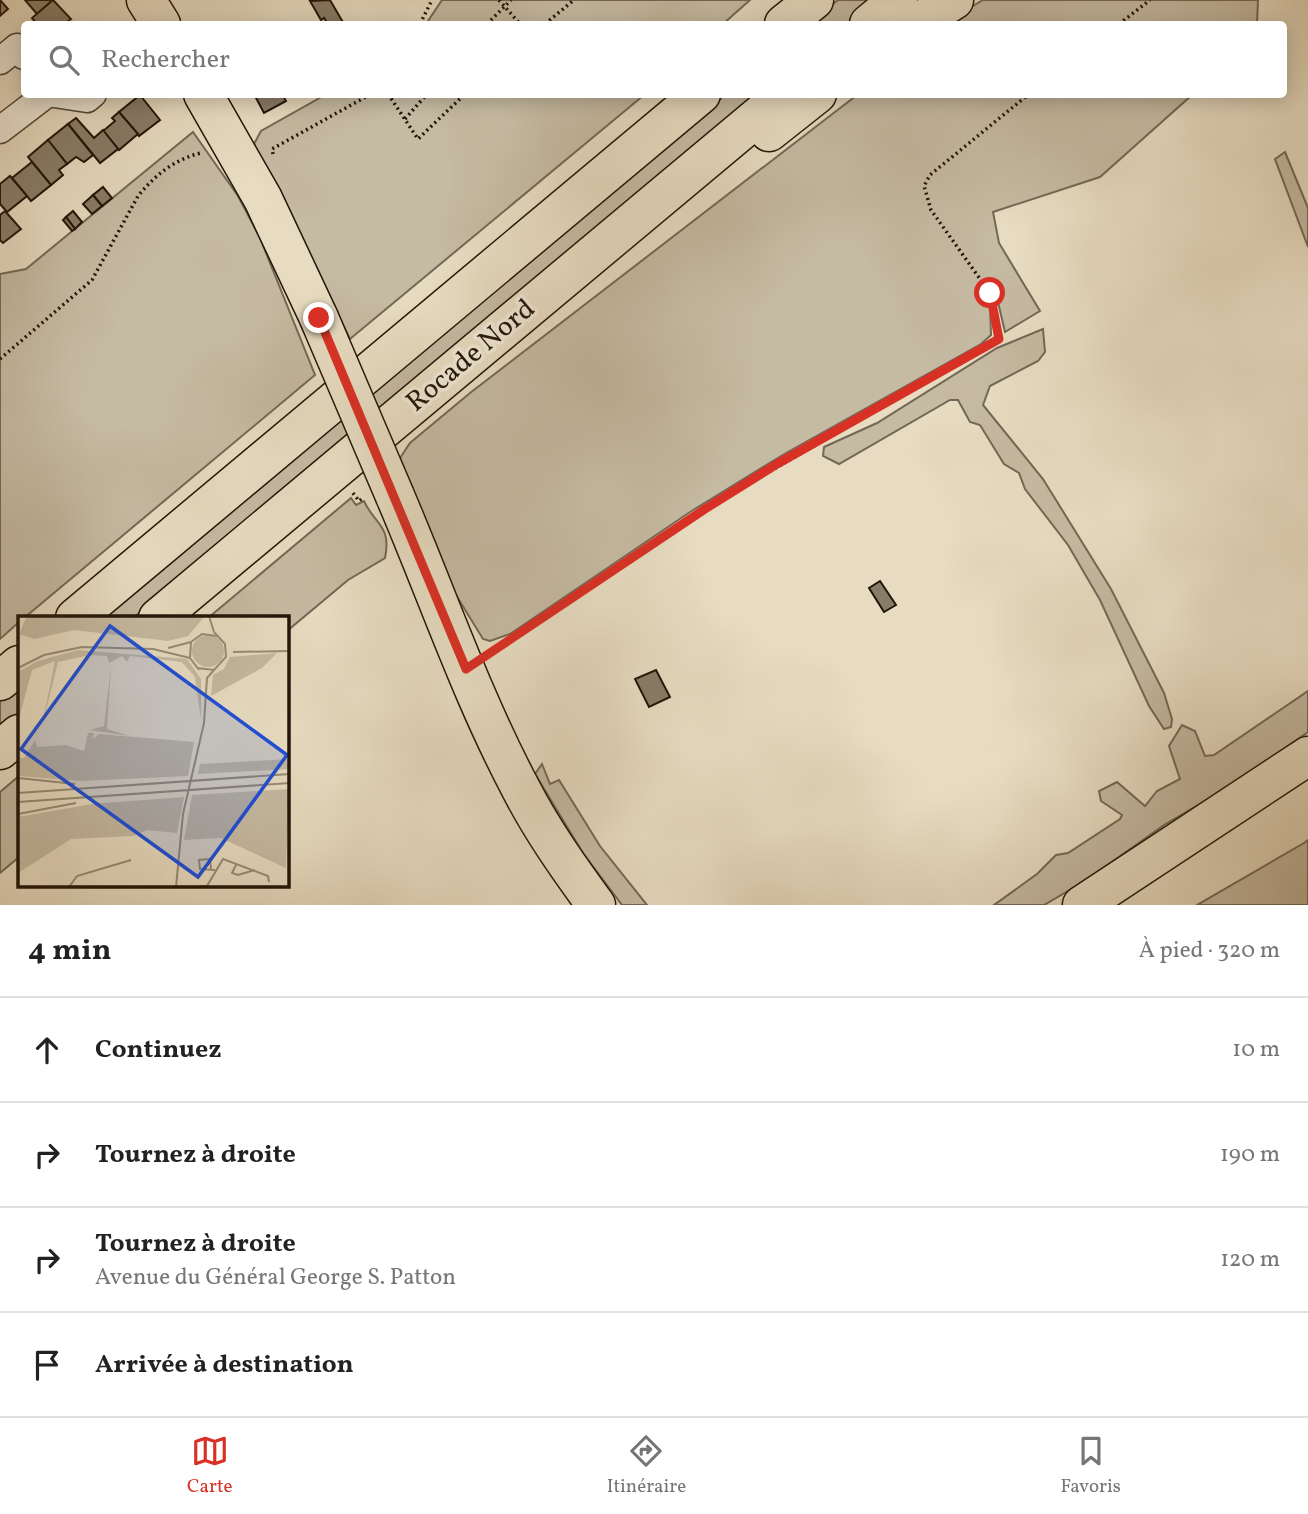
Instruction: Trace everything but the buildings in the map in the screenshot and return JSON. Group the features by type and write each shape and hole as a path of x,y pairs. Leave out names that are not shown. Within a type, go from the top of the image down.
{"main road":[{"path":"146,0 159,21"},
{"path":"757,21 778,0"},
{"path":"789,21 814,0"},
{"path":"873,21 898,0"},
{"path":"921,21 954,0"},
{"path":"205,98 290,253 466,669 522,792 558,851 596,905"},
{"path":"306,424 671,98"},
{"name":"Rocade Nord","path":"77,616 696,98"},
{"name":"Rocade Nord","path":"160,616 780,98"},
{"path":"436,385 812,98"},
{"path":"0,681 18,666"},
{"path":"0,750 18,735"},
{"path":"1082,905 1308,756"}],"street":[{"path":"0,61 17,47 21,52"},
{"path":"0,130 42,98"}],"path":[{"path":"422,21 432,0"},
{"path":"499,0 517,21"},
{"path":"490,21 511,0"},
{"path":"549,21 574,0"},
{"path":"1123,21 1150,0"},
{"path":"249,174 275,157 272,149 364,98"},
{"path":"390,98 418,139 461,98"},
{"path":"404,120 423,98"},
{"path":"466,669 777,464 999,339 990,293 931,210 924,186 930,175 1024,98"},
{"path":"0,359 92,280 138,196 148,184 187,156 209,151"},
{"path":"353,494 357,499"}],"shaded area":[{"path":"442,0 750,0 726,21 428,21"},
{"path":"838,0 875,0 850,21 812,21"},
{"path":"983,0 1258,0 1257,21 948,21"},
{"path":"320,98 640,98 350,339 254,144 261,131"},
{"path":"721,98 758,98 135,616 101,616"},
{"path":"853,98 1189,98 1100,177 993,212 999,243 1040,311 1005,332 998,302 990,304 991,335 981,344 786,453 690,512 510,634 490,641 483,639 453,590 400,458 410,443 470,393"},
{"path":"193,132 238,196 260,238 315,375 26,616 18,616 18,623 0,639 0,274 26,269"},
{"path":"1285,152 1308,208 1308,247 1275,159"},
{"path":"1043,329 1045,352 1038,361 990,386 983,405 1043,479 1111,589 1164,693 1172,719 1171,727 1164,729 1149,706 1100,600 1068,545 1025,489 1019,473 1004,464 980,425 970,422 958,400 950,400 839,464 823,456 824,447 877,423 997,348"},
{"path":"351,498 356,505 364,501 381,526 386,538 385,558 348,580 289,629 289,616 210,616"},
{"path":"18,686 18,715 0,730 0,701"},
{"path":"1308,691 1308,732 1232,785 1164,825 1085,881 1044,905 994,905 1037,874 1056,855 1068,853 1120,819 1122,815 1101,801 1099,791 1117,782 1145,806 1157,791 1180,779 1169,746 1182,725 1195,731 1205,756 1214,755"},
{"path":"542,764 550,784 559,780 600,846 647,905 622,905 583,853 535,774"},
{"path":"18,777 18,858 0,873 0,792"},
{"path":"1308,840 1308,905 1197,905 1304,843"}],"route":[{"path":"319,318 409,527 466,669 777,464 999,339 990,293"}]}
